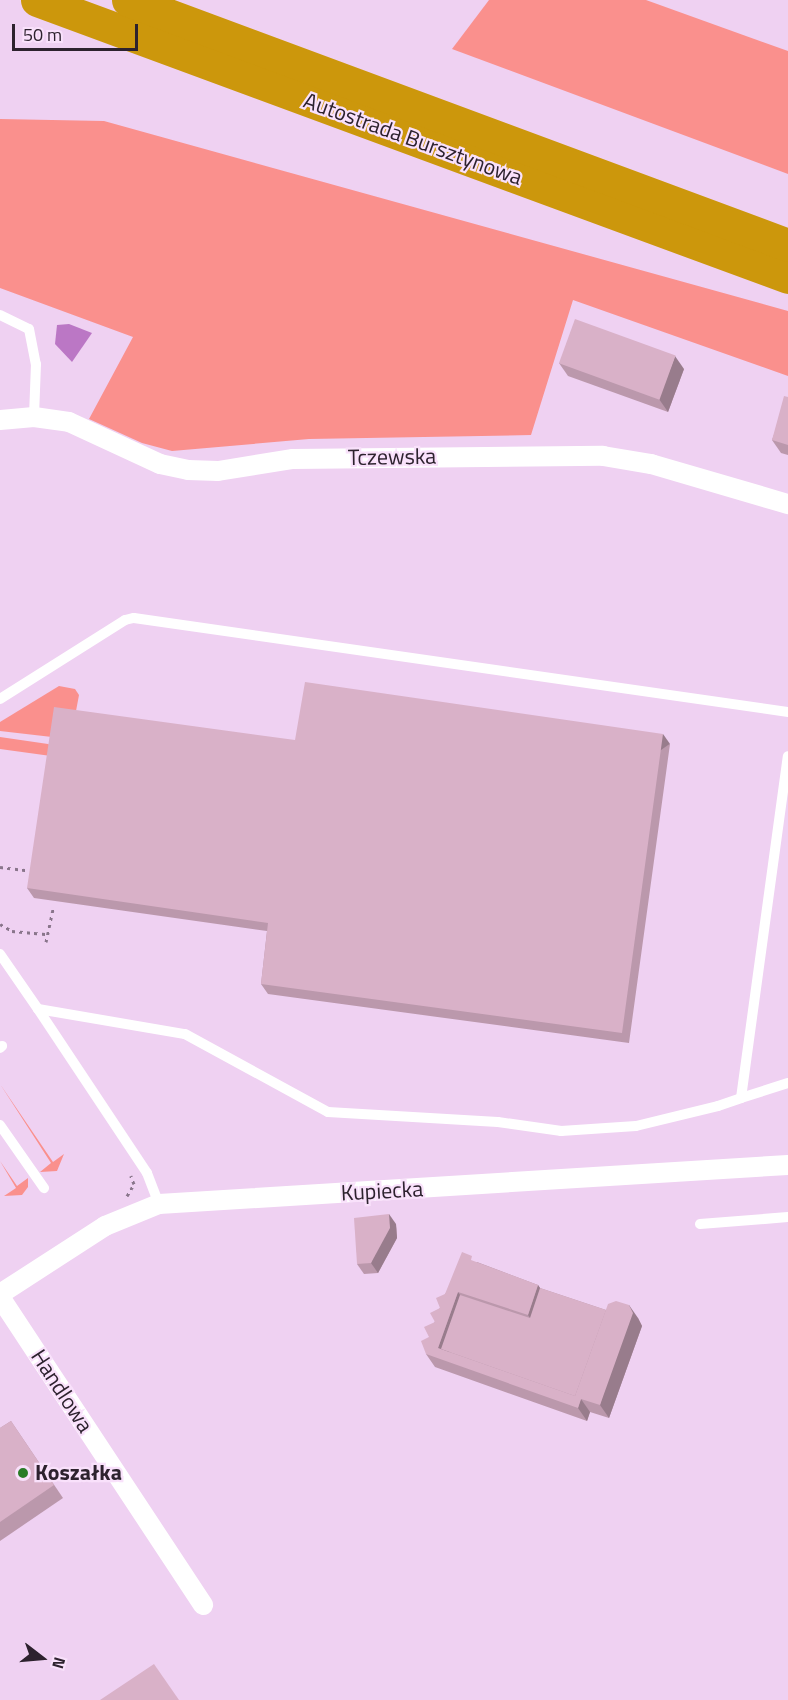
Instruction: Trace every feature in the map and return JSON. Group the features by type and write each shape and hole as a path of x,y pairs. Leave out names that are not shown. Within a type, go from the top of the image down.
{"highway":[{"name":"Autostrada Bursztynowa","path":"37,0 788,277"},
{"name":"Autostrada Bursztynowa","path":"128,0 788,245"}],"street":[{"name":"Tczewska","path":"0,420 34,417 69,422 160,464 188,470 218,471 293,459 603,456 651,464 788,504"},
{"name":"Kupiecka","path":"0,1296 105,1226 159,1204 788,1165"},
{"name":"Handlowa","path":"0,1296 203,1605"}],"lane":[{"path":"0,315 29,329 36,364 34,417"},
{"path":"0,699 125,620 134,618 788,712"},
{"path":"741,1098 788,756"},
{"path":"0,954 147,1173 159,1204"},
{"path":"38,1009 185,1034 328,1112 498,1122 561,1131 636,1126 788,1083"},
{"path":"0,1125 44,1188"},
{"path":"699,1224 788,1217"}],"path":[{"path":"0,867 35,872"},
{"path":"46,942 53,908"},
{"path":"0,924 12,931 48,934"},
{"path":"121,1199 131,1192 134,1184 130,1174"}],"shaded area":[{"path":"489,0 646,0 788,51 788,174 452,49"},
{"path":"0,119 104,121 788,311 788,376 573,300 531,435 309,439 172,451 142,443 89,419 133,337 0,288"},
{"path":"69,324 92,333 72,362 55,344 57,325"},
{"path":"59,686 75,689 79,695 76,711 52,737 0,731 0,722"},
{"path":"0,737 48,744 52,746 51,756 0,749"},
{"path":"0,1084 53,1162 64,1154 57,1171 40,1172 51,1163"},
{"path":"0,1161 17,1186 28,1178 28,1187 22,1195 4,1196 16,1188"}],"building":[{"path":"575,319 676,356 659,400 559,363"},
{"path":"784,396 788,397 788,445 772,440"},
{"path":"305,682 663,734 622,1033 261,984 268,923 27,888 54,707 295,740"},
{"path":"389,1214 390,1228 371,1263 357,1264 354,1218"},
{"path":"462,1252 472,1256 471,1260 538,1285 528,1315 458,1292 438,1348 575,1396 608,1304 616,1301 629,1305 633,1313 600,1405 581,1399 578,1408 426,1354 421,1341 429,1337 424,1327 435,1322 430,1313 440,1308 436,1298 445,1294"},
{"path":"540,1288 606,1310 575,1396 441,1349 460,1295 530,1318"},
{"name":"Koszałka","path":"11,1421 54,1485 0,1522 0,1428"},
{"path":"154,1664 179,1700 100,1700"}],"place":[{"name":"Koszałka","path":"23,1473"}]}
